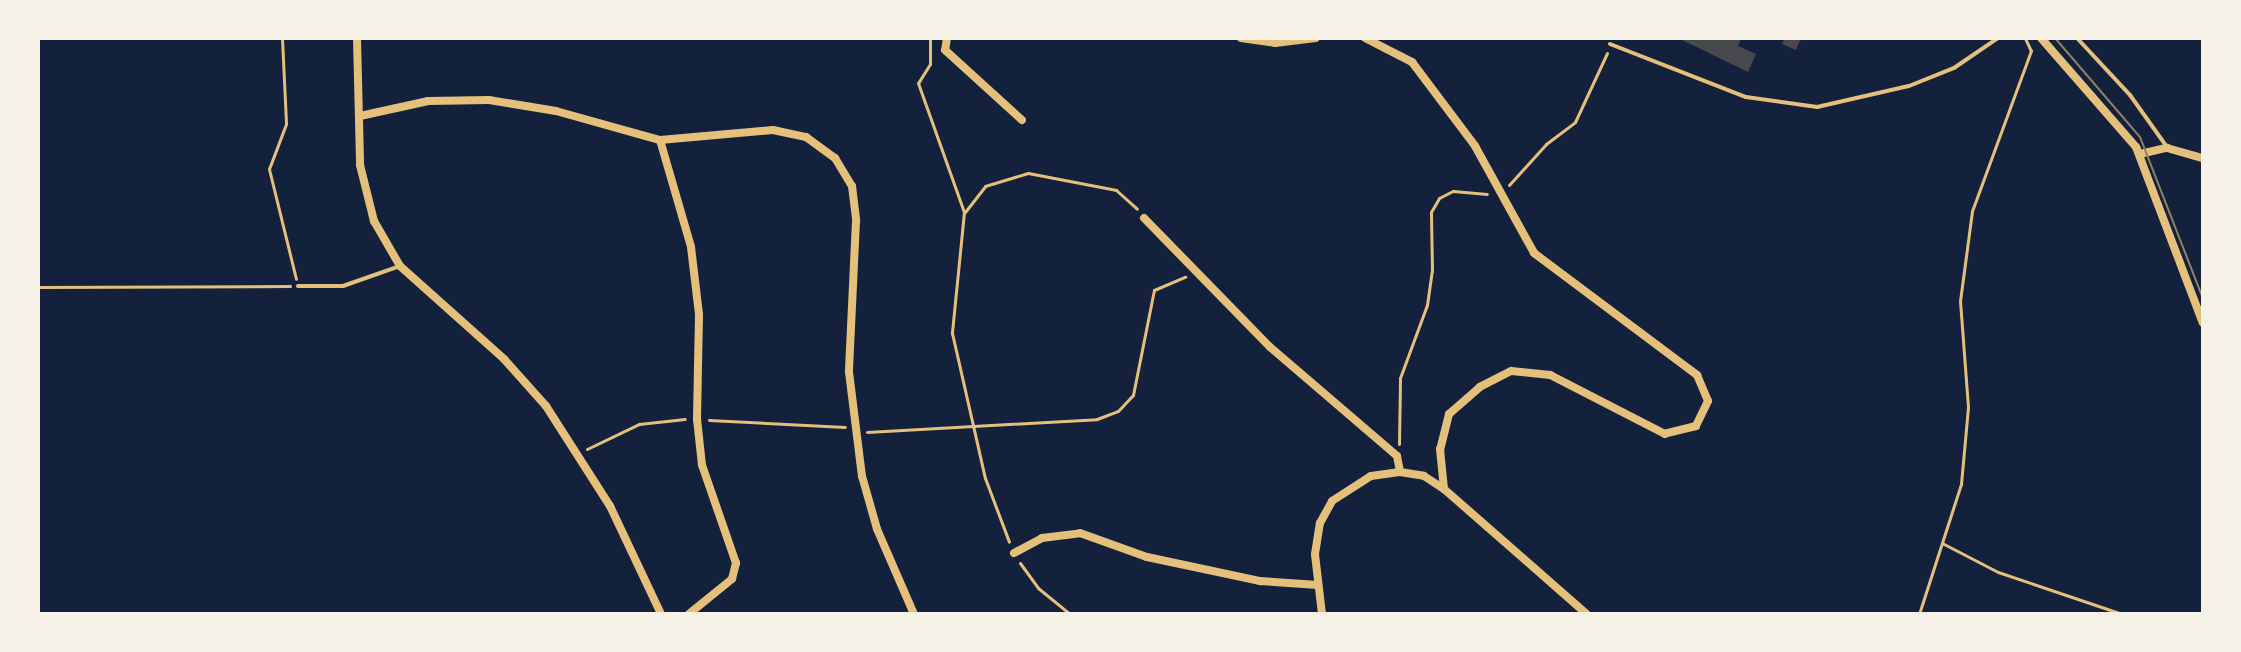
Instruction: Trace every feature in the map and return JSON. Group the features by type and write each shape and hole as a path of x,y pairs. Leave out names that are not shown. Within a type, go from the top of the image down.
{"street":[{"path":"357,38 360,165 374,221 400,266 504,359 546,406 610,506 661,614"},
{"path":"947,38 945,50 1022,120"},
{"path":"1241,38 1275,43 1316,38"},
{"path":"1365,38 1412,62 1475,146 1521,236 1555,274 1697,375 1705,387 1706,414 1686,432 1665,434 1550,375 1511,371 1480,387 1449,414 1440,449 1444,489"},
{"path":"2041,38 2127,130 2140,154 2203,323"},
{"path":"360,116 428,101 489,100 556,111 660,140 773,130 806,137 835,158 852,186 856,221 849,342 855,432 877,529 914,614"},
{"path":"660,140 691,247 699,314 697,419 702,465 736,563 732,579 689,614"},
{"path":"2140,154 2167,148 2203,158"},
{"path":"1144,218 1270,347 1397,456 1400,472"},
{"path":"1322,614 1315,554 1320,523 1332,501 1371,476 1400,472 1424,476 1444,489 1587,614"},
{"path":"1014,553 1042,538 1080,533 1147,557 1260,581 1318,585"}],"lane":[{"path":"1610,44 1746,97 1817,107 1909,86 1954,68 1998,38"},
{"path":"2077,38 2130,95 2167,148"},
{"path":"298,286 343,286 400,266"}],"path":[{"path":"38,287 298,286 269,169 286,124 282,38"},
{"path":"930,38 930,64 918,83 964,212 952,333 972,427 985,478 1014,553 1038,588 1070,614"},
{"path":"1919,614 1961,484 1968,407 1962,265 1981,178 2031,51 2025,38"},
{"path":"1397,456 1400,378 1427,305 1432,271 1431,212 1439,198 1453,191 1499,190 1575,122 1610,44"},
{"path":"964,212 985,186 1028,173 1116,190 1144,218"},
{"path":"587,449 639,424 697,419 783,427 842,426 855,432 1097,419 1118,411 1133,395 1154,290 1195,271"},
{"path":"1942,543 1998,572 2122,614"}],"building":[{"path":"1678,38 1741,38 1738,46 1756,54 1748,72"},
{"path":"1785,38 1801,38 1796,50 1782,44"}],"tram line":[{"path":"2055,38 2140,137 2203,299"}]}
